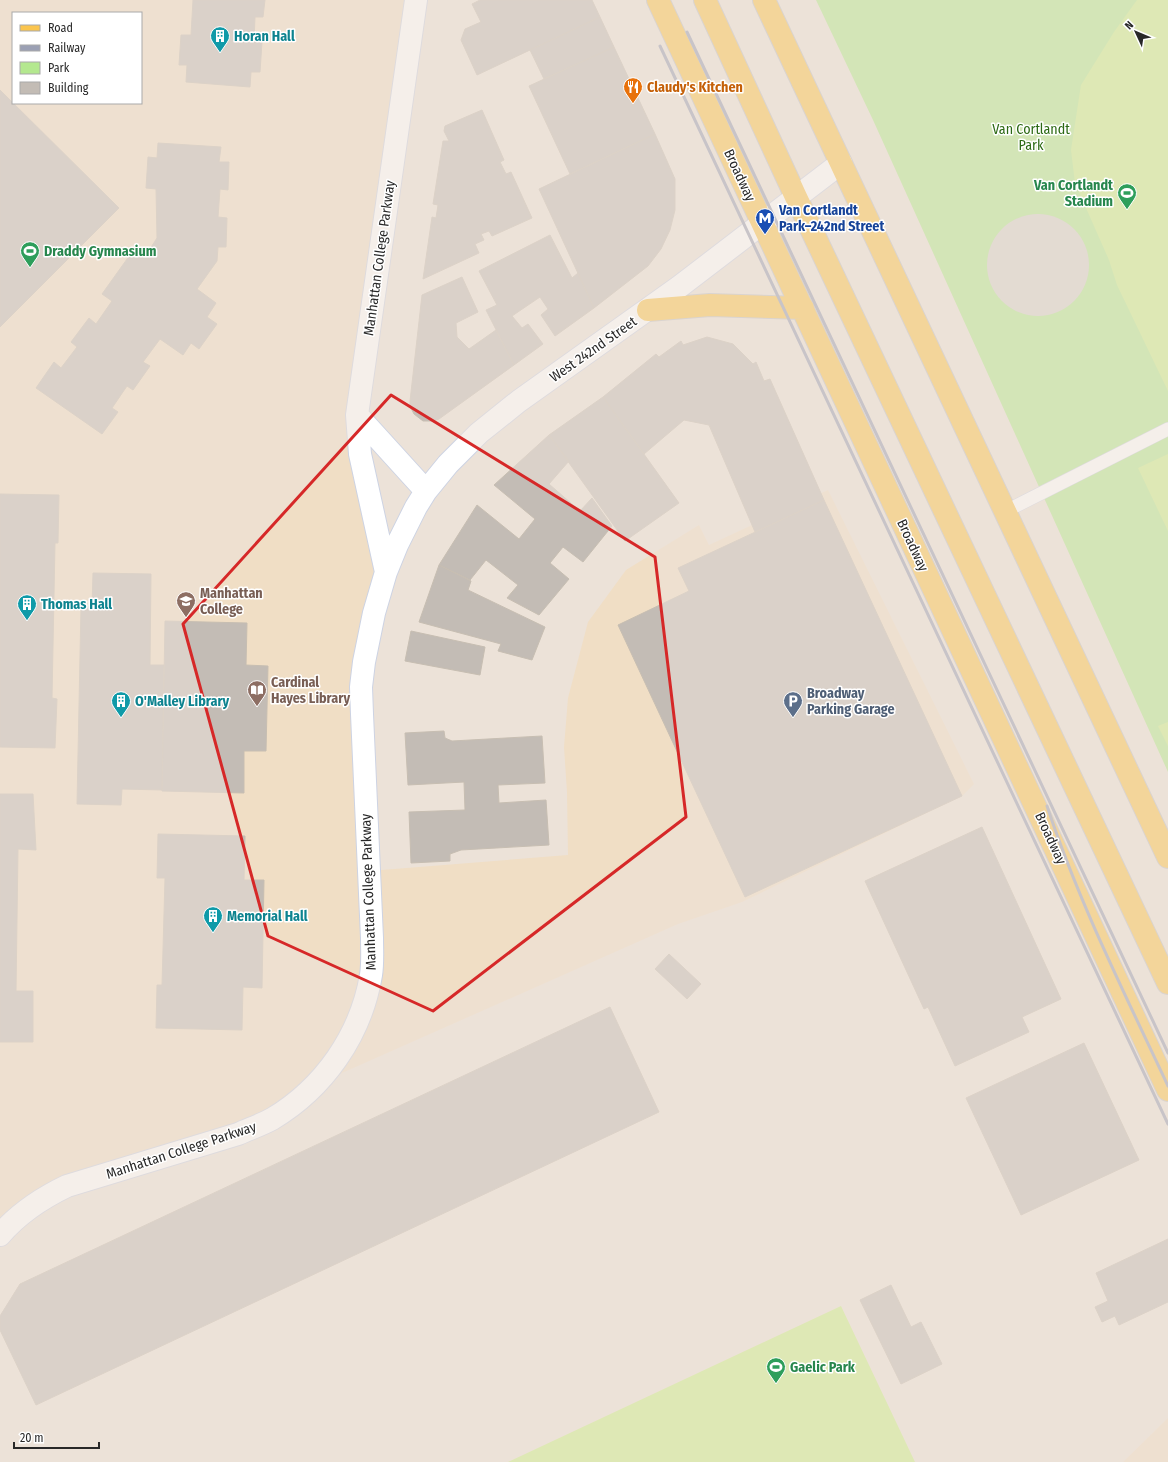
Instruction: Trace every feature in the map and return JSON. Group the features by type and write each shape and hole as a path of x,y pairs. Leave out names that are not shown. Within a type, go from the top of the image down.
{"main road":[{"name":"Broadway","path":"658,0 1168,1090"},
{"path":"705,0 796,197 1168,983"},
{"path":"764,0 1168,857"},
{"path":"648,310 710,305 803,308"}],"street":[{"name":"Manhattan College Parkway","path":"0,1235 29,1208 42,1199 67,1186 238,1134 271,1119 296,1103 327,1073 352,1034 365,1003 371,973 372,938 362,687 368,638 386,572 360,454 357,415 416,0"},
{"name":"West 242nd Street","path":"386,572 406,525 426,491 448,464 479,433 520,401 648,310 841,163"},
{"path":"357,415 426,491"}],"lane":[{"path":"1006,511 1168,429"}],"highlighted area":[{"path":"391,395 655,557 686,817 433,1011 268,936 183,624"}],"shaded area":[{"name":"Manhattan College","path":"0,0 416,0 357,415 386,572 368,638 369,871 568,855 567,792 564,747 568,698 588,622 626,570 699,525 709,545 828,490 974,784 962,796 742,902 678,924 342,1073 307,1093 296,1103 81,1181 0,1235"},
{"path":"1038,214 1057,218 1074,229 1085,246 1089,265 1085,284 1074,301 1057,312 1038,316 1019,312 1002,301 991,284 987,265 991,246 1002,229 1019,218"},
{"path":"1168,1418 1168,1462 1123,1462"}],"green space":[{"name":"Van Cortlandt Park","path":"816,0 1168,0 1168,772 873,120"},
{"name":"Van Cortlandt Stadium","path":"1137,0 1168,0 1168,391 1117,285 1109,260 1075,183 1071,150 1081,85 1114,32"},
{"path":"1168,454 1168,531 1138,468"},
{"path":"1168,722 1168,746 1158,726"},
{"name":"Gaelic Park","path":"841,1306 915,1462 508,1462"}],"building":[{"name":"Horan Hall","path":"193,0 265,0 263,17 255,17 254,42 262,42 260,72 251,72 250,87 186,82 187,65 179,65 181,35 191,35"},
{"path":"480,0 592,0 600,17 477,75 461,40 465,29 481,22 472,4"},
{"path":"600,17 614,47 544,79 530,50"},
{"path":"614,47 655,134 570,174 529,86"},
{"name":"Draddy Gymnasium","path":"0,90 12,102 12,104 14,104 119,208 0,327"},
{"path":"482,110 504,160 500,162 506,174 511,172 532,218 492,236 489,231 481,234 484,240 475,244 479,253 423,279 432,217 436,218 438,205 433,204 443,141 449,141 444,131 445,126"},
{"path":"655,134 675,179 675,210 670,230 661,249 648,266 594,308 539,189"},
{"path":"158,143 221,147 219,162 229,162 228,190 220,189 218,217 227,218 226,247 218,247 217,261 197,289 216,303 207,317 217,324 199,349 191,343 183,355 160,339 143,362 150,366 133,390 127,386 112,408 118,412 102,434 36,388 54,362 61,368 77,347 71,342 89,318 96,324 112,301 102,294 137,245 148,252 157,238 156,189 146,188 148,157 157,158"},
{"path":"550,235 572,278 578,273 594,308 555,336 541,315 548,309 540,297 512,316 522,328 528,324 543,344 514,365 486,310 497,305 479,271"},
{"path":"462,277 478,312 456,323 457,337 469,349 496,330 514,365 439,419 433,421 423,421 414,414 410,406 422,295"},
{"path":"707,337 733,344 753,364 756,362 764,381 770,379 824,500 755,532 709,425 684,420 644,454 603,397 656,354 659,357 681,341 683,345"},
{"path":"603,397 679,503 625,541 549,435"},
{"path":"549,435 569,461 549,484 580,511 592,498 612,526 583,562 563,547 550,563 569,579 539,615 507,598 518,585 486,560 470,580 439,565 477,505 519,539 535,519 494,485"},
{"name":"Thomas Hall","path":"0,494 59,495 58,543 55,543 52,698 57,699 55,748 0,747"},
{"name":"Broadway Parking Garage","path":"824,500 962,796 745,897 618,625 689,591 678,568"},
{"path":"439,565 471,581 468,590 545,627 532,660 498,651 501,644 419,622"},
{"name":"O'Malley Library","path":"93,573 151,574 150,665 164,665 162,790 122,789 121,805 77,804 81,606 92,607"},
{"path":"165,621 247,623 246,665 268,666 266,751 244,751 244,793 162,791"},
{"path":"411,631 485,647 480,675 405,661"},
{"path":"444,731 445,738 452,741 542,736 545,783 498,785 499,803 546,800 549,845 461,850 450,854 450,861 411,863 409,812 465,810 464,782 408,785 405,733"},
{"path":"0,794 33,794 36,850 18,849 16,991 33,991 33,1042 0,1042"},
{"path":"982,827 1061,999 1022,1017 1029,1032 955,1066 928,1007 924,1009 865,881"},
{"name":"Memorial Hall","path":"158,834 245,836 244,880 264,880 262,988 243,987 242,1030 156,1028 157,985 162,985 165,878 157,878"},
{"path":"669,954 701,984 687,999 655,969"},
{"path":"610,1007 659,1112 36,1405 0,1330 0,1316 20,1284"},
{"path":"1084,1043 1139,1160 1021,1215 966,1098"},
{"path":"1168,1239 1168,1302 1119,1325 1115,1316 1102,1322 1095,1307 1108,1301 1096,1273"},
{"path":"891,1285 911,1327 921,1322 942,1364 901,1384 860,1300"}],"railway":[{"path":"687,32 1168,1053"},
{"path":"660,46 1168,1124"},
{"path":"1047,806 1073,878 1088,913 1119,983 1168,1086"}],"place":[{"name":"Horan Hall","path":"220,53"},
{"name":"Claudy's Kitchen","path":"633,104"},
{"name":"Van Cortlandt Stadium","path":"1127,210"},
{"name":"Van Cortlandt Park–242nd Street","path":"765,235"},
{"name":"Draddy Gymnasium","path":"30,268"},
{"name":"Manhattan College","path":"186,618"},
{"name":"Thomas Hall","path":"27,621"},
{"name":"Cardinal Hayes Library","path":"257,707"},
{"name":"O'Malley Library","path":"121,718"},
{"name":"Broadway Parking Garage","path":"793,718"},
{"name":"Memorial Hall","path":"213,933"},
{"name":"Gaelic Park","path":"776,1384"}]}
